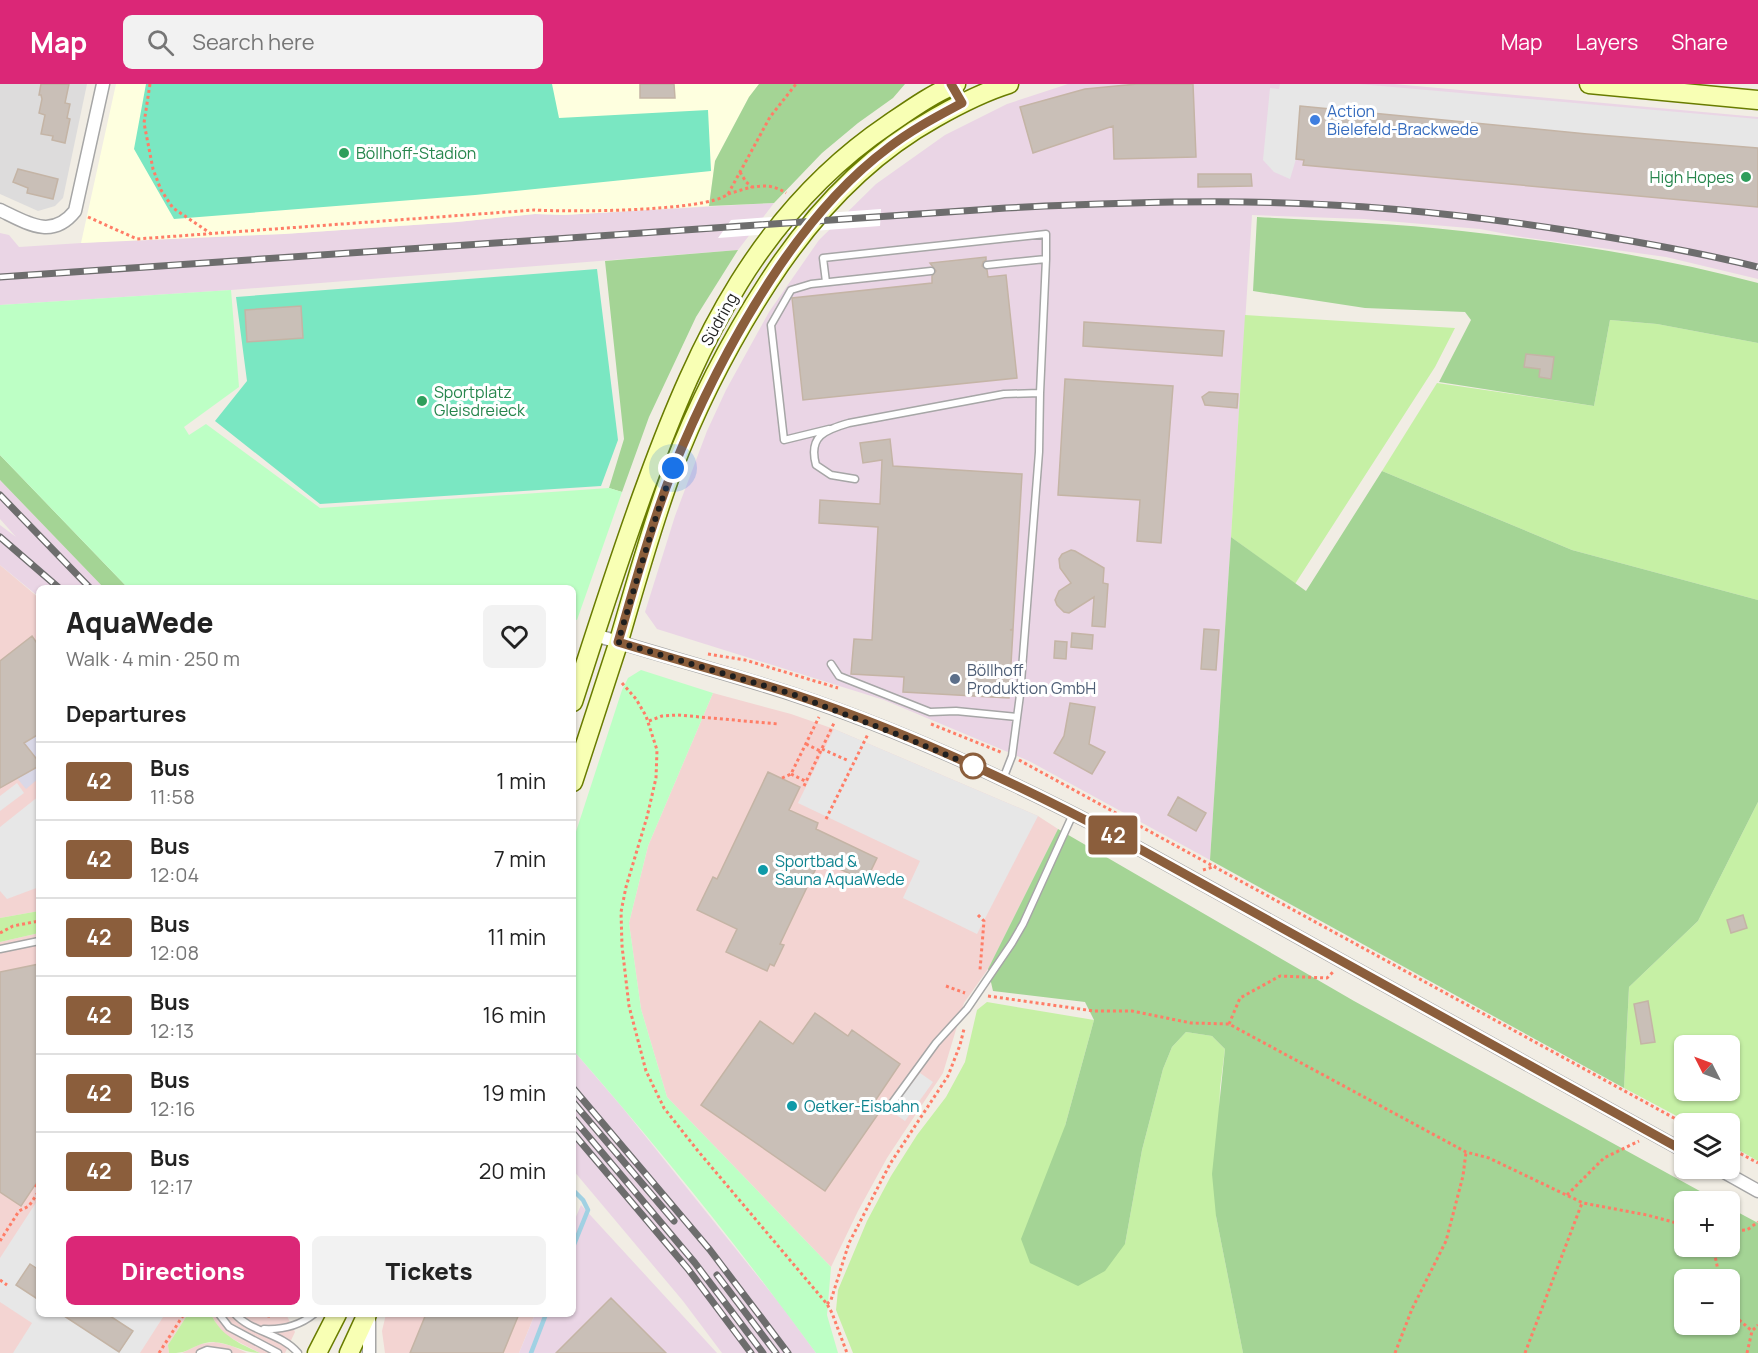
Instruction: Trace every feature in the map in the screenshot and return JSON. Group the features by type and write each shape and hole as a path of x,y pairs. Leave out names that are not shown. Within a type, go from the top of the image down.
{"main road":[{"name":"Südring","path":"576,693 632,522 672,414 721,311 767,239 797,204 842,159 914,107 956,84"},
{"name":"Südring","path":"576,773 673,468 716,372 742,323 786,256 831,200 858,173 887,148 913,130 952,108 1009,84"},
{"path":"1589,84 1758,100"},
{"path":"317,1353 335,1317"},
{"path":"349,1353 367,1317"}],"street":[{"path":"0,210 36,227 56,227 71,216 103,84"},
{"path":"595,635 792,694 873,724 1002,779 1073,814 1674,1145"},
{"path":"1737,1179 1758,1191"},
{"path":"368,1317 369,1353"}],"lane":[{"path":"826,282 823,258 1046,234 1047,259 1039,452 1017,717 1012,756 1002,779"},
{"path":"987,265 1047,259"},
{"path":"931,271 811,284 791,290 771,325 784,440 849,423 1004,394 1040,393"},
{"path":"829,429 819,435 815,444 816,465 831,475 855,479"},
{"path":"831,664 839,676 930,712 956,711 1017,717"},
{"path":"890,1106 936,1043 967,1009 1023,924 1073,814"},
{"path":"0,949 36,942"},
{"path":"221,1317 229,1327 278,1353"},
{"path":"239,1317 282,1339 298,1353"},
{"path":"259,1329 288,1328 308,1317"},
{"path":"200,1353 207,1350 228,1353"}],"path":[{"path":"150,84 144,123 153,169 161,190 172,208 210,233"},
{"path":"728,194 770,117 796,84"},
{"path":"740,172 752,187"},
{"path":"71,216 137,239 534,210 564,212 681,206 713,201 752,187 768,185 787,194"},
{"path":"712,654 745,660 846,691"},
{"path":"621,681 636,699 649,721 657,750 656,778 621,912 629,1006 646,1071 664,1108 827,1304 847,1353"},
{"path":"782,778 791,774 825,706"},
{"path":"791,774 805,784 840,712"},
{"path":"649,721 662,716 678,715 778,724"},
{"path":"930,723 1012,756 1674,1118"},
{"path":"826,819 873,724"},
{"path":"806,744 849,761"},
{"path":"977,995 984,921 978,915"},
{"path":"0,933 13,926 36,922"},
{"path":"1229,1024 1240,998 1280,976 1327,978 1342,963"},
{"path":"946,986 977,995 1094,1011 1132,1011 1191,1023 1229,1024 1466,1152 1489,1158 1583,1203 1674,1222"},
{"path":"827,1304 831,1300 849,1243 890,1164 948,1076 960,1045 967,1009"},
{"path":"1567,1195 1604,1158 1654,1134"},
{"path":"1395,1353 1412,1309 1446,1240 1463,1176 1466,1152"},
{"path":"1740,1153 1758,1163"},
{"path":"0,1241 19,1211 29,1206 36,1192"},
{"path":"1525,1353 1583,1203"},
{"path":"1740,1230 1747,1230 1758,1222"},
{"path":"0,1280 8,1285"},
{"path":"159,1353 182,1317"},
{"path":"1740,1320 1752,1331"},
{"path":"1747,1353 1752,1331 1758,1325"}],"shaded area":[{"path":"0,84 87,84 63,198 55,206 38,211 0,194"},
{"path":"116,84 759,84 749,97 715,161 709,206 564,215 535,214 284,234 81,243"},
{"path":"1068,84 1394,84 1758,117 1758,279 1666,257 1480,229 1364,219 1252,215 1210,860 1029,761 884,700 657,629 645,612 675,516 707,431 726,390 769,312 819,240 876,184 945,135 1007,104"},
{"path":"1280,84 1359,84 1758,119 1758,148 1300,106 1296,159 1290,179 1274,172 1263,160 1270,88 1279,89"},
{"path":"774,203 738,250 231,290 0,305 0,233 9,235 19,247 175,237 284,234 535,214 564,215"},
{"path":"0,480 101,585 36,585 36,595 0,565 0,525 16,537 0,519"},
{"path":"0,565 36,595 36,912 0,918"},
{"path":"713,693 791,714 834,729 1038,816 1058,829 988,969 964,1003 943,1073 887,1158 831,1267 667,1097 641,1009 629,923 648,846"},
{"path":"834,729 1038,816 977,934 903,898 920,861 798,803"},
{"path":"36,736 36,781 26,789 6,765 24,743"},
{"path":"17,783 24,793 0,811 0,796"},
{"path":"36,798 36,888 7,899 0,891 0,827"},
{"path":"36,934 36,1317 186,1317 168,1345 169,1353 0,1353 0,942"},
{"path":"576,1053 622,1107 784,1309 816,1353 722,1353 683,1301 576,1174"},
{"path":"920,1073 933,1082 905,1121 891,1111"},
{"path":"36,1203 36,1317 163,1317 140,1353 13,1353 32,1323 0,1302 0,1258"},
{"path":"581,1205 717,1353 519,1353 534,1317 576,1317 576,1217"},
{"path":"213,1317 288,1317 295,1332 285,1353 260,1353 227,1336"},
{"path":"385,1317 534,1317 519,1353 385,1353 382,1331"},
{"path":"216,1342 247,1353 182,1353 200,1344"}],"green space":[{"name":"Böllhoff-Stadion","path":"146,84 552,84 559,118 708,110 711,171 475,195 174,219 134,149"},
{"path":"759,84 905,84 893,98 822,153 774,203 709,206 715,161 749,97"},
{"path":"1257,217 1360,222 1499,235 1611,251 1685,265 1758,283 1758,343 1657,324 1610,320 1594,406 1439,382 1471,320 1465,312 1365,308 1253,291"},
{"path":"738,250 696,317 649,417 622,492 609,488 624,439 605,261"},
{"name":"Sportplatz Gleisdreieck","path":"597,269 618,440 601,486 320,504 215,421 247,381 236,297"},
{"path":"231,290 239,387 184,427 189,435 206,424 320,508 609,488 622,492 577,620 576,585 125,585 0,455 0,305"},
{"path":"1245,315 1455,328 1435,367 1295,584 1231,537"},
{"path":"1610,320 1657,324 1758,343 1758,600 1572,550 1382,471 1437,383 1594,406"},
{"path":"0,455 125,585 101,585 0,480"},
{"path":"1382,471 1572,550 1758,600 1758,802 1698,921 1629,987 1624,1088 1210,860 1231,537 1306,591"},
{"path":"641,670 713,693 648,846 629,923 641,1009 667,1097 831,1267 827,1315 838,1353 816,1353 698,1199 576,1054 576,832 622,690 628,678"},
{"path":"1758,802 1758,1161 1740,1151 1740,1113 1674,1115 1624,1088 1629,987 1698,921"},
{"path":"1058,829 1354,1001 1674,1177 1674,1179 1700,1191 1674,1191 1674,1257 1740,1257 1740,1213 1758,1223 1758,1353 1243,1353 1216,1216 1212,1174 1225,1049 1212,1036 1186,1032 1172,1047 1163,1069 1142,1150 1125,1244 1105,1271 1078,1286 1030,1263 1021,1239 1065,1126 1094,1020 1085,1002 993,991 988,969"},
{"path":"36,912 36,934 0,942 0,918"},
{"path":"987,1002 1094,1020 1065,1126 1125,1244 1142,1150 1163,1069 1172,1047 1186,1032 1212,1036 1225,1049 1220,1088 1216,1216 1243,1353 853,1353 836,1310 838,1290 867,1221 891,1176 917,1135 946,1097 965,1062 977,1010"},
{"path":"186,1317 212,1317 225,1333 260,1353 209,1342 183,1352 169,1353 168,1345"}],"pier":[{"path":"881,209 880,226 718,238 731,220"}],"building":[{"path":"41,84 69,84 65,103 70,104 67,118 70,119 65,143 52,140 53,136 41,134 45,115 39,113 42,99 39,95"},
{"path":"640,84 674,84 675,98 640,98"},
{"path":"1137,84 1193,84 1196,157 1114,159 1113,126 1033,153 1020,107 1085,89"},
{"path":"1300,106 1758,148 1758,207 1303,165 1304,160 1296,159"},
{"path":"18,169 58,179 53,199 27,193 28,188 13,182"},
{"path":"1198,174 1251,174 1252,186 1198,187"},
{"path":"986,257 982,266 987,270 988,277 1006,275 1017,378 803,400 792,298 932,283 932,276 936,271 930,263"},
{"path":"301,306 303,338 247,342 245,310"},
{"path":"1084,322 1224,331 1222,356 1083,346"},
{"path":"1526,354 1554,357 1551,379 1539,377 1540,369 1524,367"},
{"path":"1065,379 1173,386 1161,543 1137,541 1140,500 1058,495"},
{"path":"1209,392 1238,394 1237,408 1205,405 1202,397"},
{"path":"890,439 893,466 1022,474 1013,629 1010,630 1013,630 1009,698 903,692 904,677 851,674 854,639 872,640 878,527 819,523 820,500 880,504 882,460 863,463 860,443"},
{"path":"1071,550 1104,568 1103,583 1108,584 1105,627 1092,626 1094,597 1069,613 1064,612 1057,605 1055,600 1059,591 1071,583 1060,568 1059,559 1062,554"},
{"path":"1204,629 1219,630 1216,670 1201,669"},
{"path":"1072,633 1093,635 1092,649 1071,647"},
{"path":"32,636 36,642 36,736 24,743 36,758 36,768 0,788 0,661"},
{"path":"1055,641 1067,642 1066,659 1054,658"},
{"path":"1070,703 1095,707 1089,744 1105,752 1092,774 1054,753 1064,736"},
{"name":"Sportbad & Sauna AquaWede","path":"768,772 800,787 789,810 818,823 816,829 877,858 866,881 820,860 780,944 784,945 774,966 770,964 767,971 726,952 737,929 697,910 713,877 717,879"},
{"path":"1178,797 1206,813 1196,831 1168,815"},
{"path":"1743,915 1747,928 1731,933 1727,920"},
{"path":"36,965 36,1184 21,1206 0,1192 0,972"},
{"path":"1648,1001 1655,1042 1641,1044 1634,1004"},
{"name":"Oetker-Eisbahn","path":"815,1013 848,1036 852,1030 900,1064 875,1101 883,1107 825,1191 701,1105 760,1021 793,1044"},
{"path":"30,1264 36,1268 36,1298 16,1285"},
{"path":"611,1298 666,1353 556,1353"},
{"path":"66,1317 112,1317 133,1331 119,1352"},
{"path":"425,1317 518,1317 503,1353 410,1353"}],"waterway":[{"path":"576,1193 588,1210 576,1240"},
{"path":"531,1353 545,1317"}],"railway":[{"path":"0,277 1006,208 1186,202 1369,207 1450,215 1618,239 1758,267"},
{"path":"0,495 87,585"},
{"path":"0,537 56,585"},
{"path":"576,1092 710,1250 788,1353"},
{"path":"576,1106 674,1221"},
{"path":"576,1122 695,1263 763,1353"},
{"path":"576,1137 688,1269 751,1353"},
{"path":"717,1275 776,1353"}],"bus line":[{"name":"42","path":"951,84 962,103 913,130 887,148 858,173 807,228 742,323 716,372 673,468 618,642 792,694 920,743 1038,796 1118,837 1674,1145"}],"place":[{"name":"Action Bielefeld-Brackwede","path":"1315,120"},
{"name":"Böllhoff-Stadion","path":"344,153"},
{"name":"High Hopes","path":"1746,177"},
{"name":"Sportplatz Gleisdreieck","path":"422,401"},
{"name":"Böllhoff Produktion GmbH","path":"955,679"},
{"name":"Sportbad & Sauna AquaWede","path":"763,870"},
{"name":"Oetker-Eisbahn","path":"792,1106"}],"route":[{"path":"673,468 618,642 792,694 982,770 973,766"}]}
